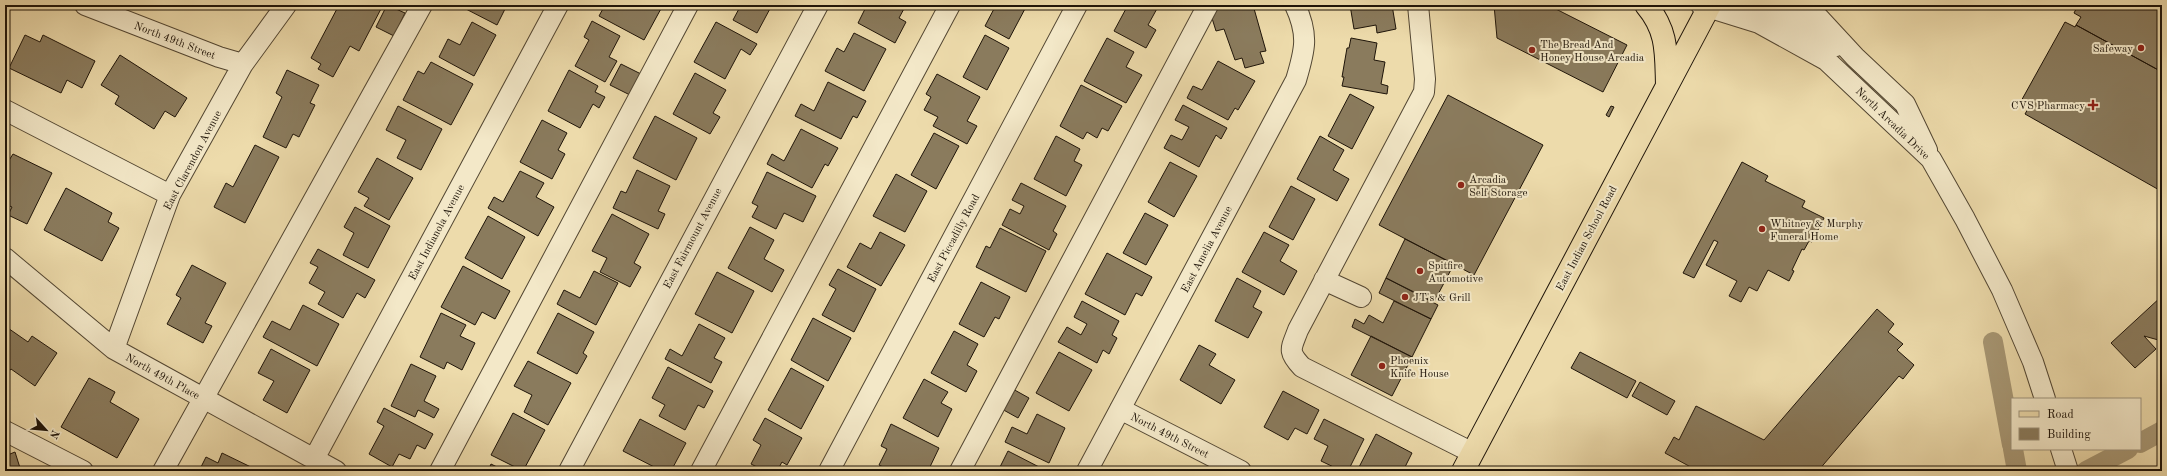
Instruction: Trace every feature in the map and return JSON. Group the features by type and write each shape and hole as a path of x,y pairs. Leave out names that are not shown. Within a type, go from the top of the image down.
{"main road":[{"path":"1646,5 1661,28 1666,42 1667,86"},
{"name":"East Indian School Road","path":"1468,462 1667,86 1706,6"}],"street":[{"name":"North 49th Street","path":"85,5 219,57 243,64"},
{"name":"East Clarendon Avenue","path":"114,349 170,195 243,64 286,5"},
{"path":"163,471 422,5"},
{"name":"East Indianola Avenue","path":"314,459 558,5"},
{"path":"440,471 688,5"},
{"name":"East Fairmount Avenue","path":"569,471 818,5"},
{"path":"700,471 950,5"},
{"name":"East Piccadilly Road","path":"829,471 1077,5"},
{"path":"960,471 1208,5"},
{"path":"1418,5 1425,79 1424,92 1298,330 1291,350 1292,356 1302,367 1468,462"},
{"path":"1758,5 1794,21 1855,57"},
{"path":"1798,5 1818,17 1855,57 1905,104 1931,159"},
{"name":"North Arcadia Drive","path":"1706,6 1742,16 1759,23 1826,60 1931,159 1965,219 2002,290 2033,362 2045,398"},
{"name":"East Amelia Avenue","path":"1087,471 1296,80 1305,51 1299,13"},
{"path":"5,110 170,195"},
{"name":"North 49th Place","path":"5,258 114,349 336,471"},
{"path":"1324,280 1361,297"},
{"name":"North 49th Street","path":"1120,409 1241,471"},
{"path":"5,430 83,471"},
{"path":"2061,450 2068,471"}],"building":[{"path":"339,5 383,5 359,51 350,46 333,77 318,69 321,64 311,58"},
{"path":"387,5 405,13 394,36 376,27"},
{"path":"465,5 507,5 497,25 464,8"},
{"path":"605,5 663,5 644,40 599,16"},
{"path":"741,5 772,5 757,33 733,20"},
{"path":"867,5 906,5 899,18 906,22 895,43 858,23"},
{"path":"996,5 1027,5 1009,39 985,26"},
{"path":"1128,5 1159,5 1148,25 1156,30 1146,48 1114,31"},
{"path":"1217,5 1253,5 1266,51 1260,52 1264,63 1245,68 1242,58 1235,60 1224,29 1216,31 1211,15"},
{"path":"1350,5 1392,5 1396,29 1377,33 1376,25 1354,29"},
{"path":"1494,5 1548,5 1627,45 1603,92 1497,38"},
{"name":"Safeway","path":"2078,5 2162,5 2162,72 2076,25 2081,17 2074,13"},
{"path":"592,21 620,36 609,57 617,61 605,82 575,66 589,40 584,37"},
{"path":"472,22 496,35 474,76 439,57 448,39 460,45"},
{"path":"716,22 757,44 750,55 741,49 725,79 694,62"},
{"name":"CVS Pharmacy","path":"2065,22 2075,27 2076,25 2162,72 2161,191 2025,114 2029,107 2020,103"},
{"path":"854,33 886,49 864,91 825,71 837,48 844,52"},
{"path":"25,35 40,42 43,35 95,61 82,88 67,80 61,93 9,68"},
{"path":"985,35 1009,48 987,90 963,77"},
{"path":"1107,38 1134,52 1126,67 1142,75 1126,103 1084,81"},
{"path":"1351,38 1377,43 1374,60 1385,62 1381,84 1388,86 1387,94 1342,86 1347,48 1349,48"},
{"path":"120,55 187,98 175,117 165,111 154,129 115,104 119,96 101,85"},
{"path":"1218,61 1255,81 1238,110 1235,108 1228,120 1187,98 1193,86 1202,90"},
{"path":"431,62 473,84 451,125 403,100 418,71 424,74"},
{"path":"621,64 641,74 630,95 610,85"},
{"path":"287,70 319,85 310,103 315,105 299,137 293,134 286,148 263,137 282,97 276,93"},
{"path":"569,70 598,86 595,92 605,97 599,108 593,104 580,128 548,111"},
{"path":"695,73 726,90 713,113 720,117 710,134 673,114"},
{"path":"937,74 980,97 967,121 977,126 967,144 933,126 938,117 924,110 931,97 926,94"},
{"path":"828,82 866,101 857,118 853,116 841,139 795,116 801,104 814,111"},
{"path":"1081,85 1122,106 1108,131 1102,128 1097,138 1087,132 1083,139 1060,126"},
{"path":"1350,94 1374,107 1352,149 1328,136"},
{"name":"Arcadia Self Storage","path":"1448,95 1543,145 1474,275 1379,225"},
{"path":"1183,105 1227,128 1221,139 1216,135 1199,167 1164,148 1171,135 1182,140 1189,127 1175,120"},
{"path":"398,106 442,129 421,170 397,158 406,140 386,130"},
{"path":"1611,106 1614,107 1609,117 1606,115"},
{"path":"655,116 697,138 676,180 633,158"},
{"path":"542,120 567,133 558,150 565,154 552,179 520,162"},
{"path":"801,129 838,148 828,166 825,164 812,188 767,164 772,154 784,161"},
{"path":"934,133 959,146 936,189 911,175"},
{"path":"1056,136 1080,149 1074,161 1082,165 1066,196 1034,179"},
{"path":"1320,136 1344,150 1333,170 1349,179 1337,201 1297,179"},
{"path":"255,145 279,157 245,223 214,207 226,183 233,187"},
{"path":"13,154 52,173 27,224 8,215 12,207 5,204 5,160 8,162"},
{"path":"377,158 413,178 389,220 364,206 369,198 358,192"},
{"path":"1170,162 1197,176 1174,217 1148,202"},
{"name":"Whitney & Murphy Funeral Home","path":"1742,162 1768,176 1765,181 1805,201 1802,207 1824,218 1812,242 1809,241 1804,250 1802,249 1792,270 1794,271 1789,281 1768,270 1757,291 1749,287 1741,302 1729,296 1737,281 1706,265 1718,242 1714,240 1694,278 1683,273"},
{"path":"637,170 670,186 658,211 665,214 658,229 613,208 621,191 626,193"},
{"path":"520,171 544,183 536,197 554,207 538,236 488,208 494,197 503,202"},
{"path":"767,172 816,196 803,222 784,213 776,229 752,217 758,206 752,203"},
{"path":"896,174 927,191 905,232 873,216"},
{"path":"1021,183 1066,206 1053,231 1057,234 1049,250 1002,225 1010,209 1020,214 1024,206 1012,200"},
{"path":"1291,186 1315,199 1293,240 1269,227"},
{"path":"66,188 112,213 108,222 119,228 102,261 44,230"},
{"path":"355,207 390,226 368,268 343,255 354,233 344,227"},
{"path":"1145,213 1168,225 1146,265 1123,253"},
{"path":"612,214 649,234 634,263 641,267 630,287 600,272 607,258 592,251"},
{"path":"488,216 525,237 502,279 465,258"},
{"path":"750,227 774,240 764,259 784,270 772,292 728,268"},
{"path":"1000,228 1046,251 1026,292 976,267 986,246 990,248"},
{"path":"880,232 905,245 881,286 847,267 860,243 871,249"},
{"path":"1264,232 1289,245 1280,261 1297,271 1284,295 1242,272"},
{"name":"Spitfire Automotive","path":"1405,239 1454,264 1434,302 1386,278"},
{"path":"318,249 375,280 365,298 357,293 343,318 318,304 325,292 309,283 318,267 310,263"},
{"path":"1107,253 1152,277 1142,296 1136,293 1125,315 1085,294"},
{"path":"192,265 226,283 205,323 212,326 203,343 167,324 181,298 176,295"},
{"path":"463,266 510,291 495,319 482,312 475,325 441,307"},
{"path":"838,269 876,289 854,332 822,315 836,289 829,285"},
{"path":"594,271 618,283 596,325 557,304 564,290 580,298"},
{"path":"717,272 754,291 732,333 695,314"},
{"path":"1237,278 1261,291 1253,307 1262,312 1248,338 1215,321"},
{"name":"JT's & Grill","path":"1386,278 1438,305 1431,319 1379,293"},
{"path":"981,282 1010,297 999,319 995,317 984,337 959,324"},
{"path":"2162,296 2162,341 2144,336 2156,349 2135,368 2111,343"},
{"path":"1082,301 1119,321 1112,335 1117,338 1109,354 1103,350 1097,363 1058,342 1067,327 1081,335 1087,324 1074,317"},
{"path":"1394,301 1431,319 1412,357 1352,327 1355,319 1364,324 1369,315 1383,323"},
{"path":"303,305 339,324 317,366 263,337 272,321 290,330"},
{"path":"1877,309 1894,324 1888,332 1903,344 1897,350 1914,365 1903,379 1899,376 1818,471 1698,471 1665,453 1674,437 1679,440 1696,406 1764,440"},
{"path":"441,313 466,325 460,336 475,343 462,370 447,362 444,369 420,357"},
{"path":"558,313 594,332 583,353 587,356 577,374 537,353"},
{"path":"813,318 851,338 828,381 791,360"},
{"path":"699,324 725,338 714,358 722,362 711,383 665,359 670,349 682,356"},
{"path":"5,326 28,342 32,336 57,353 35,386 11,369 5,376"},
{"path":"954,331 978,344 967,365 977,371 966,392 931,373"},
{"name":"Phoenix Knife House","path":"1371,336 1412,357 1392,396 1351,375"},
{"path":"1199,345 1216,354 1209,365 1235,380 1221,404 1180,380"},
{"path":"271,349 310,370 287,413 263,400 274,381 258,373"},
{"path":"1059,352 1092,370 1069,411 1036,393"},
{"path":"1580,352 1636,381 1627,398 1571,368"},
{"path":"528,361 571,383 548,425 524,412 532,395 514,386"},
{"path":"411,364 436,376 424,401 439,409 434,418 418,410 415,417 391,406"},
{"path":"668,367 713,391 704,408 698,405 685,430 659,416 665,405 652,398"},
{"path":"791,368 824,386 801,429 768,410"},
{"path":"89,378 115,392 110,402 139,419 117,458 61,427"},
{"path":"924,379 948,392 941,403 952,409 938,437 903,418"},
{"path":"1640,382 1675,401 1667,415 1632,396"},
{"path":"1011,388 1029,398 1018,418 1000,408"},
{"path":"1283,391 1319,410 1307,434 1295,428 1288,440 1264,427"},
{"path":"384,408 433,434 425,449 417,445 410,459 399,454 392,467 369,454 384,426 377,422"},
{"path":"513,413 545,430 523,471 491,455"},
{"path":"1037,414 1065,428 1049,463 1005,442 1012,427 1027,434"},
{"path":"765,418 802,438 787,465 782,462 777,471 765,471 751,464 761,445 753,440"},
{"path":"640,419 686,443 671,471 662,471 623,451"},
{"path":"1324,419 1364,439 1348,471 1342,471 1321,461 1328,446 1314,439"},
{"path":"891,424 939,448 928,471 891,471 879,465 887,449 881,446"},
{"path":"1376,434 1412,453 1403,471 1357,471"},
{"path":"1008,451 1041,468 1040,471 998,471"},
{"path":"15,452 21,471 5,471 5,456"},
{"path":"222,453 255,469 254,471 199,471 206,457 218,463"},
{"path":"491,464 505,471 488,471"}],"waterway":[{"path":"1993,342 2011,440"},
{"path":"2141,442 2162,431"},
{"path":"2013,450 2017,471"},
{"path":"2086,471 2126,450"}],"place":[{"name":"Safeway","path":"2141,48"},
{"name":"The Bread And Honey House Arcadia","path":"1532,50"},
{"name":"CVS Pharmacy","path":"2093,105"},
{"name":"Arcadia Self Storage","path":"1461,185"},
{"name":"Whitney & Murphy Funeral Home","path":"1762,229"},
{"name":"Spitfire Automotive","path":"1420,271"},
{"name":"JT's & Grill","path":"1405,297"},
{"name":"Phoenix Knife House","path":"1382,366"}]}
